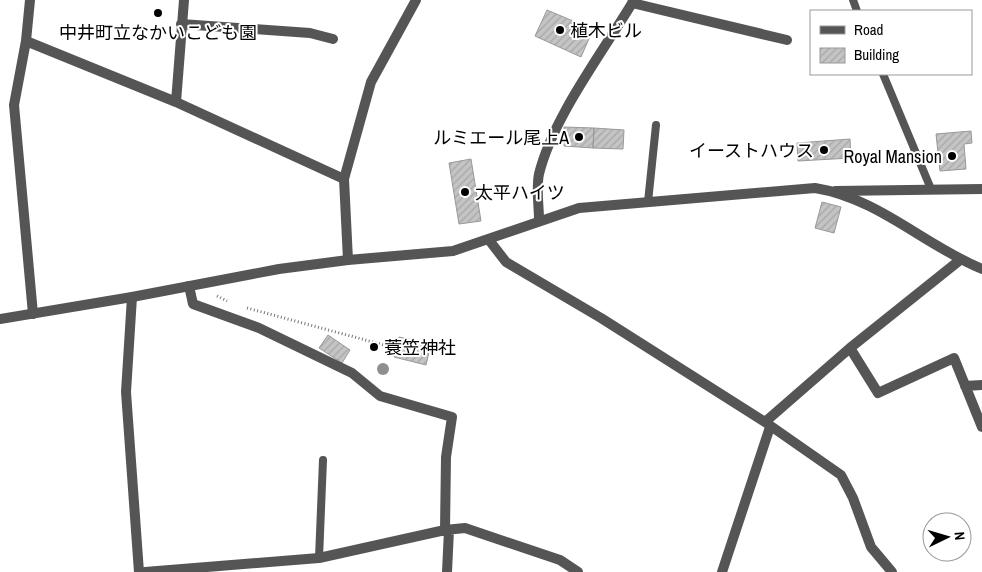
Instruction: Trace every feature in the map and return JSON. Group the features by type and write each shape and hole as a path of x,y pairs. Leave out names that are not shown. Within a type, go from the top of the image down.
{"street":[{"path":"30,0 26,41 14,106 34,314"},
{"path":"176,102 184,0"},
{"path":"348,260 344,179 371,82 416,0"},
{"path":"539,220 538,176 548,146 560,122 633,2 787,40"},
{"path":"181,24 310,33 333,39"},
{"path":"26,41 176,102 344,179"},
{"path":"0,319 132,298 279,269 348,260 452,251 579,208 815,188 835,191 982,189"},
{"path":"835,191 863,201 960,260 982,269"},
{"path":"489,240 506,262 601,318 841,475 853,498 871,547 892,572"},
{"path":"722,572 767,425 850,348 960,260"},
{"path":"189,286 193,304 259,328 352,373 380,396 452,417 446,457 447,572"},
{"path":"132,298 126,392 139,572"},
{"path":"850,348 878,393 954,358 982,427"},
{"path":"965,386 982,385"},
{"path":"145,572 319,558 447,530 466,528 560,560 578,572"}],"lane":[{"path":"883,75 932,189"},
{"path":"648,202 656,125"},
{"path":"319,558 323,460"}],"path":[{"path":"238,306 395,348"}],"building":[{"name":"植木ビル","path":"547,10 573,21 571,25 591,34 581,57 535,36"},
{"name":"ルミエール尾上A","path":"564,127 594,128 593,148 564,146"},
{"path":"594,128 624,130 623,149 593,148"},
{"name":"Royal Mansion","path":"971,131 972,143 964,144 966,169 940,171 936,134"},
{"name":"イーストハウス","path":"850,139 851,158 798,161 797,143"},
{"name":"太平ハイツ","path":"471,159 481,221 459,224 449,163"},
{"path":"822,202 841,207 834,233 815,228"},
{"path":"328,335 350,350 342,363 319,348"},
{"path":"399,337 431,344 426,365 394,357"}],"place":[{"name":"中井町立なかいこども園","path":"158,13"},
{"name":"植木ビル","path":"560,30"},
{"name":"ルミエール尾上A","path":"579,137"},
{"name":"イーストハウス","path":"824,150"},
{"name":"Royal Mansion","path":"952,156"},
{"name":"太平ハイツ","path":"465,192"},
{"name":"蓑笠神社","path":"374,347"}]}
